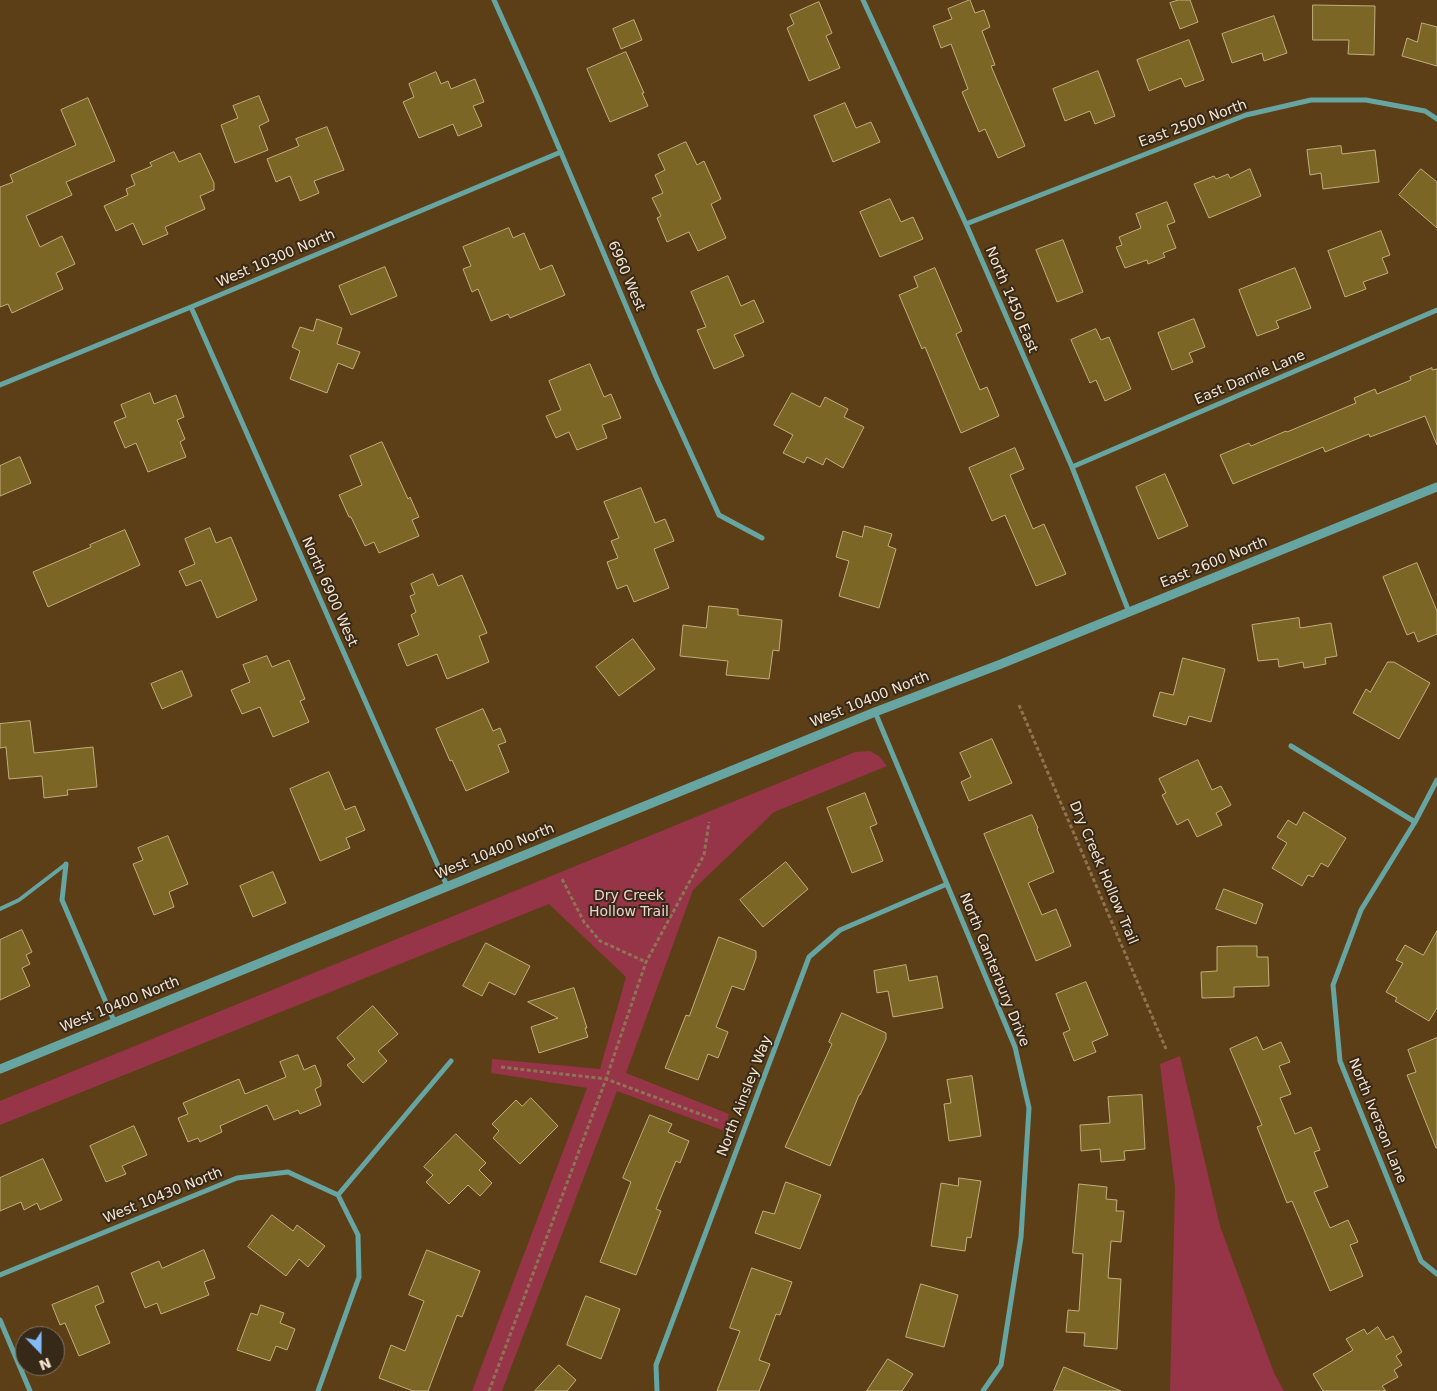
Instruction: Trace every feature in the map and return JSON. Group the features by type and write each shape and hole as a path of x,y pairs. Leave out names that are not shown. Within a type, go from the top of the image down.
{"street":[{"name":"6960 West","path":"494,0 719,515 762,538"},
{"name":"North 1450 East","path":"863,0 966,224 1072,467 1129,612"},
{"name":"East 2500 North","path":"966,224 1246,115 1311,100 1366,100 1425,111 1437,119"},
{"name":"West 10300 North","path":"0,385 561,152"},
{"name":"North 6900 West","path":"191,307 447,886"},
{"name":"East Damie Lane","path":"1072,467 1437,310"},
{"name":"East 2600 North","path":"1001,664 1437,487"},
{"name":"West 10400 North","path":"0,1069 875,712 1001,664"},
{"name":"North Canterbury Drive","path":"875,712 1015,1047 1030,1108 1021,1237 1001,1365 983,1391"},
{"path":"1291,746 1415,822"},
{"name":"North Iverson Lane","path":"1437,780 1415,822 1361,910 1333,985 1340,1060 1421,1261 1437,1274"},
{"path":"66,864 62,900 114,1021"},
{"name":"North Ainsley Way","path":"657,1391 656,1364 809,957 840,930 947,884"},
{"path":"318,1391 359,1277 358,1235 338,1195 451,1061"},
{"name":"West 10430 North","path":"0,1275 238,1178 288,1172 338,1195"},
{"path":"0,1320 30,1391"}],"lane":[{"path":"0,909 19,900 66,864"}],"path":[{"name":"Dry Creek Hollow Trail","path":"1019,705 1166,1049"},
{"path":"489,1391 606,1079 646,962 704,855 709,822"},
{"path":"562,879 584,922 600,941 646,962"},
{"path":"501,1067 606,1079 719,1122"}],"green space":[{"name":"Dry Creek Hollow Trail","path":"870,751 879,756 887,766 774,812 693,890 626,1073 729,1114 725,1131 617,1091 502,1391 472,1391 587,1088 491,1073 492,1059 600,1069 626,977 549,904 0,1125 0,1101 855,752"},
{"path":"1180,1056 1220,1226 1274,1373 1284,1391 1170,1391 1175,1188 1160,1064"}],"building":[{"path":"970,0 975,13 984,10 990,27 982,31 995,65 991,66 1025,146 998,158 985,129 979,132 962,92 968,89 951,44 941,48 933,26 952,19 948,9"},
{"path":"1179,0 1190,0 1198,22 1180,29 1170,3"},
{"path":"819,2 832,33 826,36 840,68 809,81 787,28 794,24 790,15"},
{"path":"1313,5 1375,6 1374,55 1348,54 1349,40 1313,40"},
{"path":"1274,16 1287,53 1264,61 1262,53 1232,63 1222,34"},
{"path":"634,20 642,40 621,49 613,29"},
{"path":"1422,23 1437,27 1437,66 1402,56 1407,38 1417,42"},
{"path":"1189,40 1204,80 1185,87 1181,78 1149,91 1137,60"},
{"path":"626,52 648,106 610,122 587,69"},
{"path":"1098,71 1115,116 1095,124 1090,111 1065,121 1053,89"},
{"path":"436,72 441,84 448,81 451,89 475,79 484,102 473,106 482,126 458,136 453,124 419,138 403,102 414,97 409,84"},
{"path":"259,96 269,121 259,126 268,150 235,163 221,125 238,118 233,106"},
{"path":"88,98 115,161 66,182 72,195 26,216 40,247 62,236 75,264 56,273 63,289 12,313 8,304 0,307 0,187 13,182 10,175 76,145 61,110"},
{"path":"845,103 856,128 871,122 880,142 833,162 814,116"},
{"path":"327,127 344,170 314,181 319,193 300,201 290,176 276,182 267,159 299,146 296,139"},
{"path":"686,142 697,165 704,161 721,199 711,204 726,238 698,251 689,232 667,242 657,218 661,216 652,198 663,193 655,175 665,170 658,155"},
{"path":"1341,146 1342,154 1375,150 1379,182 1323,189 1321,173 1310,175 1307,150"},
{"path":"174,152 179,162 200,153 214,183 214,190 200,196 205,209 165,227 168,234 143,245 133,223 116,231 104,206 128,195 126,189 135,185 131,175 152,166 150,163"},
{"path":"1250,169 1261,196 1209,218 1194,184 1214,176 1216,179 1228,174 1230,178"},
{"path":"1421,169 1437,182 1437,228 1399,195"},
{"path":"890,199 901,222 913,217 923,239 880,257 860,212"},
{"path":"1167,202 1175,222 1167,225 1176,248 1163,253 1165,257 1148,264 1147,260 1125,268 1116,247 1122,245 1119,237 1141,228 1136,214"},
{"path":"509,228 513,238 524,233 540,270 552,265 565,295 510,318 508,314 491,321 478,289 472,292 463,269 471,266 463,247"},
{"path":"1381,231 1390,255 1382,258 1388,273 1363,282 1366,289 1345,297 1328,251"},
{"path":"1063,240 1083,292 1057,302 1036,250"},
{"path":"385,267 397,296 351,315 339,286"},
{"path":"935,268 962,331 956,334 980,390 987,387 999,416 961,433 925,347 922,349 899,295 918,287 914,277"},
{"path":"1295,268 1311,308 1276,321 1279,328 1257,336 1239,290"},
{"path":"728,276 741,306 754,300 764,322 734,335 744,356 714,369 697,330 706,327 691,292"},
{"path":"317,319 342,328 337,344 360,352 353,369 338,363 327,393 290,379 300,351 292,347 300,327 313,331"},
{"path":"1194,319 1205,347 1189,353 1193,362 1172,370 1158,333"},
{"path":"1096,329 1101,340 1109,337 1131,389 1105,401 1096,380 1090,383 1071,340"},
{"path":"590,364 604,397 611,394 621,418 602,425 607,438 577,450 569,432 556,438 546,416 561,410 549,381"},
{"path":"1432,368 1432,370 1437,369 1437,445 1425,416 1370,437 1369,434 1325,452 1323,447 1233,484 1220,455 1249,443 1251,446 1287,432 1356,403 1354,398 1375,389 1377,394 1411,380 1410,377"},
{"path":"150,393 154,404 176,395 184,417 177,420 185,439 180,442 186,457 148,472 136,443 125,448 114,422 126,417 121,405"},
{"path":"792,393 820,407 825,397 848,409 844,417 864,427 843,468 826,458 823,465 807,457 804,463 783,453 793,435 774,425"},
{"path":"382,442 408,499 410,497 419,517 412,520 419,536 379,553 374,542 365,546 339,495 362,485 350,456"},
{"path":"1015,448 1024,469 1010,475 1033,529 1044,524 1066,574 1036,586 1005,515 992,521 969,468"},
{"path":"20,457 31,483 0,496 0,466"},
{"path":"1165,474 1188,526 1158,539 1136,487"},
{"path":"641,488 655,523 665,519 674,541 654,549 669,588 634,602 627,585 617,589 607,562 618,558 611,541 619,538 604,502"},
{"path":"865,526 892,534 888,546 896,549 879,608 839,596 849,561 836,557 843,531 862,537"},
{"path":"210,528 216,543 231,537 257,600 217,618 201,580 186,586 179,571 195,564 185,539"},
{"path":"125,530 140,565 48,607 33,572"},
{"path":"1417,563 1437,611 1437,634 1418,642 1414,632 1407,635 1383,577"},
{"path":"433,574 438,586 462,575 487,633 479,636 489,662 447,679 437,654 407,666 398,644 419,635 411,615 416,612 410,596 415,594 411,584"},
{"path":"709,606 738,609 738,615 782,620 779,651 773,650 769,679 726,675 728,661 680,656 683,625 706,628"},
{"path":"1299,618 1300,628 1331,623 1337,656 1325,658 1326,664 1304,668 1303,662 1279,667 1278,659 1258,661 1252,625"},
{"path":"633,639 655,669 619,696 596,667"},
{"path":"267,656 272,667 289,660 305,699 300,701 309,722 273,737 260,707 242,714 231,690 250,682 243,665"},
{"path":"1183,658 1225,669 1211,722 1189,716 1186,725 1153,716 1160,692 1173,695"},
{"path":"1388,662 1394,662 1430,683 1399,739 1353,713 1366,689 1370,692"},
{"path":"182,671 192,696 162,709 151,684"},
{"path":"483,709 493,731 500,728 506,742 498,745 509,772 466,791 436,729"},
{"path":"30,721 34,753 93,747 97,787 67,790 68,795 44,798 42,776 9,779 6,747 0,748 0,724"},
{"path":"992,739 1012,783 969,801 961,782 971,777 960,753"},
{"path":"1198,760 1212,790 1221,786 1231,805 1216,813 1222,825 1197,837 1188,819 1177,825 1162,795 1166,793 1159,779"},
{"path":"329,772 345,810 355,806 365,830 346,838 350,848 320,861 290,789"},
{"path":"865,793 877,824 870,827 883,861 852,873 827,808"},
{"path":"1304,812 1346,838 1328,867 1321,863 1313,877 1308,875 1302,886 1272,868 1287,843 1277,837 1288,820 1296,825"},
{"path":"1032,815 1054,872 1028,883 1042,915 1056,909 1071,946 1036,961 984,834"},
{"path":"168,836 188,884 169,892 174,907 154,915 133,864 143,860 138,848"},
{"path":"786,862 808,889 763,927 740,900"},
{"path":"273,872 286,903 253,917 240,886"},
{"path":"1224,889 1263,904 1256,924 1216,909"},
{"path":"22,930 32,952 26,955 30,964 22,968 30,986 0,1000 0,940"},
{"path":"1437,931 1437,1008 1429,1021 1395,1001 1397,998 1386,992 1403,963 1396,960 1405,945 1423,955"},
{"path":"719,937 756,951 756,958 744,990 732,986 716,1027 728,1032 718,1058 708,1054 698,1080 665,1068 686,1015 689,1016"},
{"path":"486,943 530,966 515,995 489,982 482,996 463,986"},
{"path":"1257,946 1257,957 1268,957 1269,986 1234,987 1234,997 1202,998 1201,972 1217,971 1217,947"},
{"path":"906,965 909,981 937,976 943,1008 893,1017 888,991 877,993 874,971"},
{"path":"1086,982 1108,1035 1092,1042 1096,1052 1074,1061 1063,1033 1070,1030 1056,994"},
{"path":"574,988 587,1028 585,1028 588,1037 539,1053 531,1027 558,1018 528,1002"},
{"path":"373,1006 398,1034 378,1051 387,1061 363,1083 347,1065 355,1059 337,1038"},
{"path":"842,1013 886,1033 886,1039 859,1095 830,1166 785,1147 832,1044 829,1042"},
{"path":"1257,1037 1263,1050 1281,1042 1290,1062 1279,1066 1291,1094 1280,1098 1295,1134 1311,1127 1320,1150 1314,1152 1328,1187 1314,1192 1330,1228 1348,1220 1358,1242 1350,1245 1363,1276 1330,1291 1292,1201 1287,1203 1257,1127 1262,1125 1230,1049"},
{"path":"1437,1038 1436,1148 1407,1075 1416,1072 1408,1050"},
{"path":"298,1055 304,1070 315,1065 321,1080 321,1086 315,1089 321,1105 300,1114 298,1110 274,1120 267,1105 220,1126 222,1132 200,1142 198,1138 188,1142 178,1118 188,1114 183,1103 239,1079 245,1094 286,1077 280,1062"},
{"path":"972,1076 981,1136 949,1141 944,1104 951,1103 947,1080"},
{"path":"1142,1095 1145,1149 1124,1151 1125,1160 1101,1162 1100,1149 1081,1151 1080,1125 1110,1123 1108,1097"},
{"path":"531,1098 558,1126 520,1164 493,1138 499,1131 492,1124 516,1100 522,1106"},
{"path":"650,1115 672,1124 668,1132 689,1141 680,1163 676,1161 656,1209 661,1211 636,1275 600,1262 631,1182 623,1178"},
{"path":"134,1126 147,1155 122,1166 126,1174 106,1182 90,1146"},
{"path":"456,1134 486,1163 479,1170 492,1183 480,1196 468,1185 449,1204 426,1182 433,1175 424,1167"},
{"path":"43,1159 62,1200 40,1210 37,1203 24,1210 21,1202 0,1211 0,1178"},
{"path":"959,1178 981,1181 971,1238 967,1237 965,1251 931,1246 941,1183 958,1186"},
{"path":"786,1182 821,1195 800,1249 755,1233 763,1211 774,1214"},
{"path":"1079,1184 1107,1187 1106,1199 1117,1200 1116,1211 1124,1211 1121,1242 1111,1241 1108,1278 1121,1279 1117,1349 1084,1346 1085,1333 1066,1332 1068,1310 1079,1311 1083,1254 1073,1253"},
{"path":"272,1215 293,1231 297,1225 325,1246 308,1267 299,1259 286,1276 248,1247"},
{"path":"204,1250 215,1278 204,1282 209,1295 161,1314 157,1303 145,1308 131,1273 159,1261 162,1268"},
{"path":"427,1250 480,1271 462,1317 457,1315 428,1391 413,1391 379,1378 391,1345 405,1351 424,1301 409,1295"},
{"path":"752,1268 792,1282 780,1315 776,1314 759,1360 770,1364 759,1391 717,1391 740,1331 730,1328"},
{"path":"921,1284 958,1295 944,1347 906,1337"},
{"path":"98,1286 104,1302 95,1306 110,1343 79,1356 65,1323 60,1325 52,1305"},
{"path":"586,1296 620,1309 601,1359 567,1345"},
{"path":"261,1305 284,1313 280,1323 295,1329 287,1350 276,1346 270,1361 237,1350 251,1313 257,1315"},
{"path":"1378,1327 1386,1340 1393,1336 1402,1352 1396,1356 1402,1365 1394,1370 1398,1377 1382,1386 1386,1391 1323,1391 1313,1374 1353,1350 1346,1339 1364,1329 1367,1334"},
{"path":"888,1359 913,1374 902,1391 867,1391"},
{"path":"559,1365 576,1380 567,1391 535,1391"},
{"path":"1064,1367 1121,1391 1054,1391"}]}
